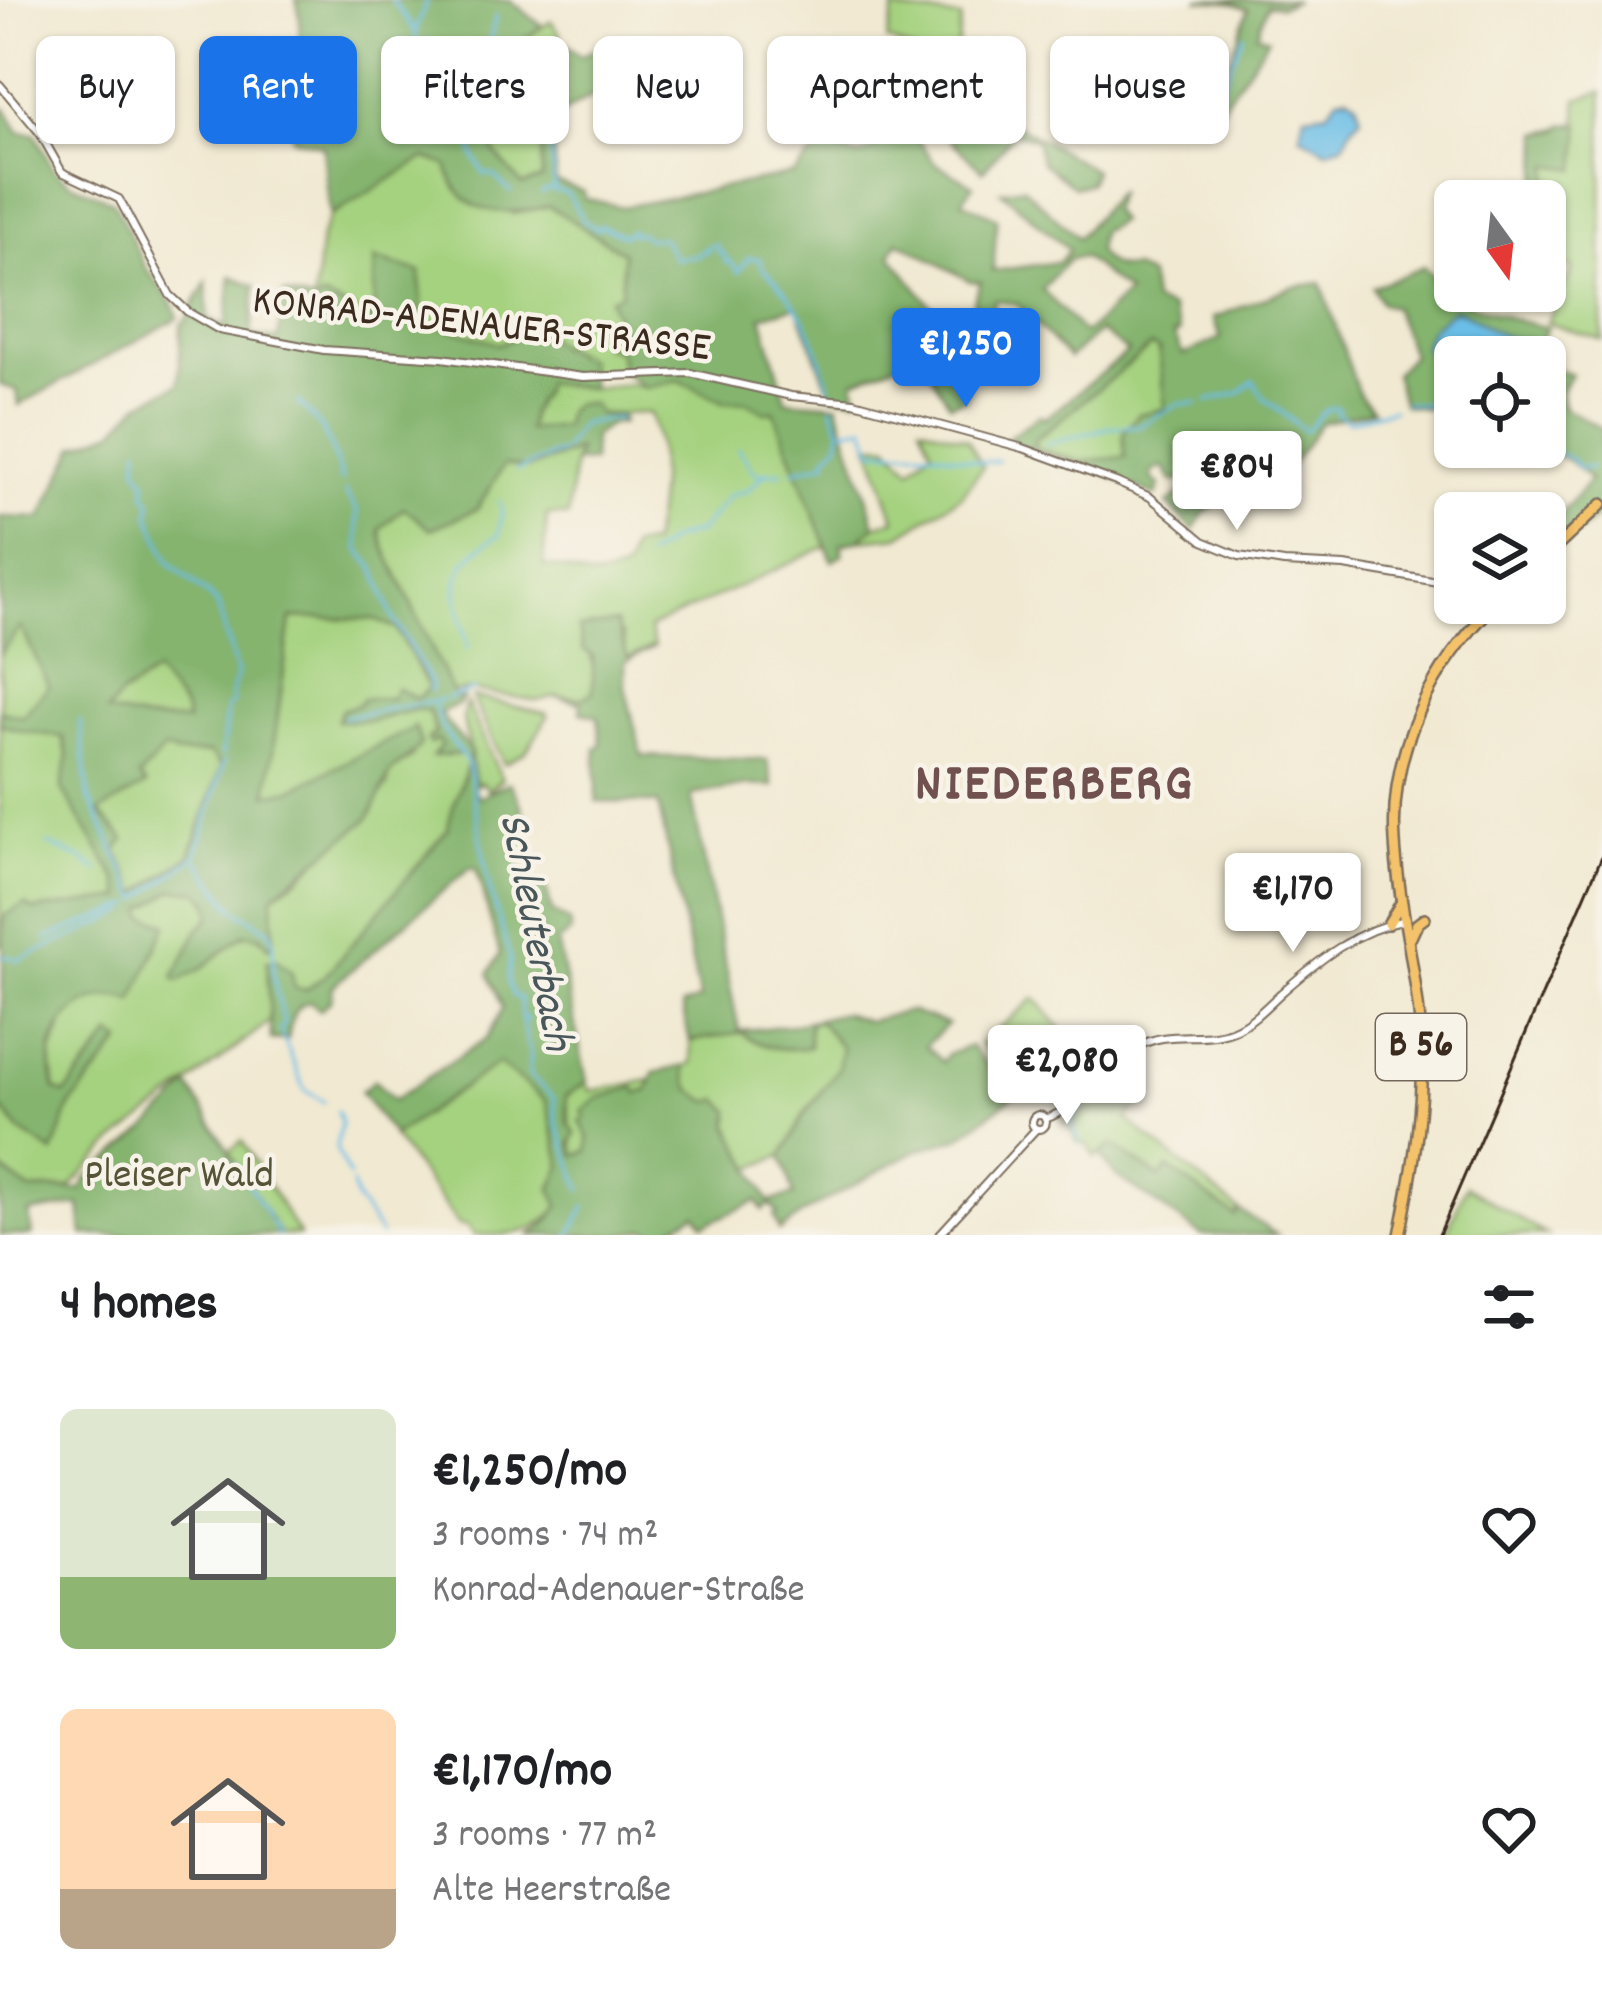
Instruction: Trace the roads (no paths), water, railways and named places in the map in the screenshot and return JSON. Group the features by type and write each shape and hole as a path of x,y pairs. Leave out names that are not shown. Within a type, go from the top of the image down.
{"main road":[{"path":"1566,538 1602,504"},
{"name":"B 56","path":"1400,1235 1421,1097 1420,1030 1397,868 1403,762 1415,720 1440,671 1476,624"},
{"path":"1388,924 1402,898"},
{"path":"1410,942 1414,927 1426,918"}],"street":[{"name":"KONRAD-ADENAUER-STRASSE","path":"0,85 40,133 64,174 119,199 157,275 188,312 219,330 286,345 583,376 670,370 791,396 854,402 1023,448 1117,482 1150,496 1203,541 1239,556 1361,568 1434,581"},
{"path":"939,1235 1036,1129 1031,1123 1034,1117 1046,1119 1064,1109 1140,1045 1169,1036 1216,1035 1242,1026 1334,950 1360,934 1406,920"}],"water":[{"path":"1348,95 1356,101 1361,117 1344,144 1327,150 1300,135 1305,114 1328,111 1338,97"},
{"path":"1450,312 1462,312 1503,336 1434,336 1434,362 1424,346 1430,329"}],"waterway":[{"path":"392,0 417,34 412,57 415,68 440,90 472,133 473,153 484,174 493,175 511,192"},
{"path":"415,32 427,0"},
{"path":"491,36 496,15"},
{"path":"1229,69 1243,35"},
{"path":"550,144 555,190"},
{"path":"541,193 550,189 568,194 584,221 597,229 601,226 624,235 631,230 647,238 662,238 675,258 698,256 717,245 726,263 729,260 739,272 748,258 760,259 805,321 824,370 827,394"},
{"path":"1208,401 1239,393 1253,381 1264,398 1305,431 1332,408 1338,408 1337,414 1348,421 1393,409"},
{"name":"Schleuterbach","path":"297,402 327,438 342,482"},
{"path":"1046,444 1112,427 1139,426 1179,404 1199,403"},
{"path":"1404,403 1434,405"},
{"path":"832,406 841,430 865,426 873,450 930,451 998,461"},
{"path":"564,449 581,424 619,418"},
{"path":"792,471 827,462 827,455 839,444 841,430"},
{"path":"139,448 137,467 146,481 150,516 169,562 217,603 237,674 233,703 227,707 222,755"},
{"path":"739,449 756,474 782,472"},
{"path":"542,460 561,452"},
{"path":"1566,457 1580,469 1592,467"},
{"path":"517,471 539,461"},
{"path":"646,558 672,540 699,532 730,495 747,491 767,472"},
{"name":"Schleuterbach","path":"345,492 357,511 359,549 376,571 391,614 430,681 431,691"},
{"path":"499,502 502,509"},
{"path":"468,649 457,583 468,559 499,535 502,511"},
{"path":"447,699 474,690"},
{"name":"Schleuterbach","path":"422,704 442,700"},
{"path":"344,717 419,704"},
{"name":"Schleuterbach","path":"434,705 442,728 468,763 489,886 510,957 508,983 513,996 520,998 521,1016 527,1019 522,1021 530,1052 529,1075 554,1098 557,1124 582,1190"},
{"path":"80,721 89,799 139,900 196,856 224,761"},
{"path":"48,844 79,858"},
{"path":"82,859 99,871"},
{"path":"198,860 232,907 270,931 273,976 284,1023 280,1030 305,1090 324,1102"},
{"path":"46,939 133,905"},
{"path":"17,961 127,912"},
{"path":"0,956 15,958"},
{"path":"1081,1144 1071,1124 1085,1099"},
{"path":"337,1111 341,1123 336,1148 349,1177"},
{"path":"236,1164 268,1216"},
{"path":"352,1185 381,1235"},
{"name":"Schleuterbach","path":"570,1235 586,1206"},
{"path":"270,1220 279,1235"}],"tram line":[{"path":"1439,1235 1602,856"}],"district":[{"name":"NIEDERBERG","path":"1055,787"}],"park label":[{"name":"Pleiser Wald","path":"179,1178"}]}
